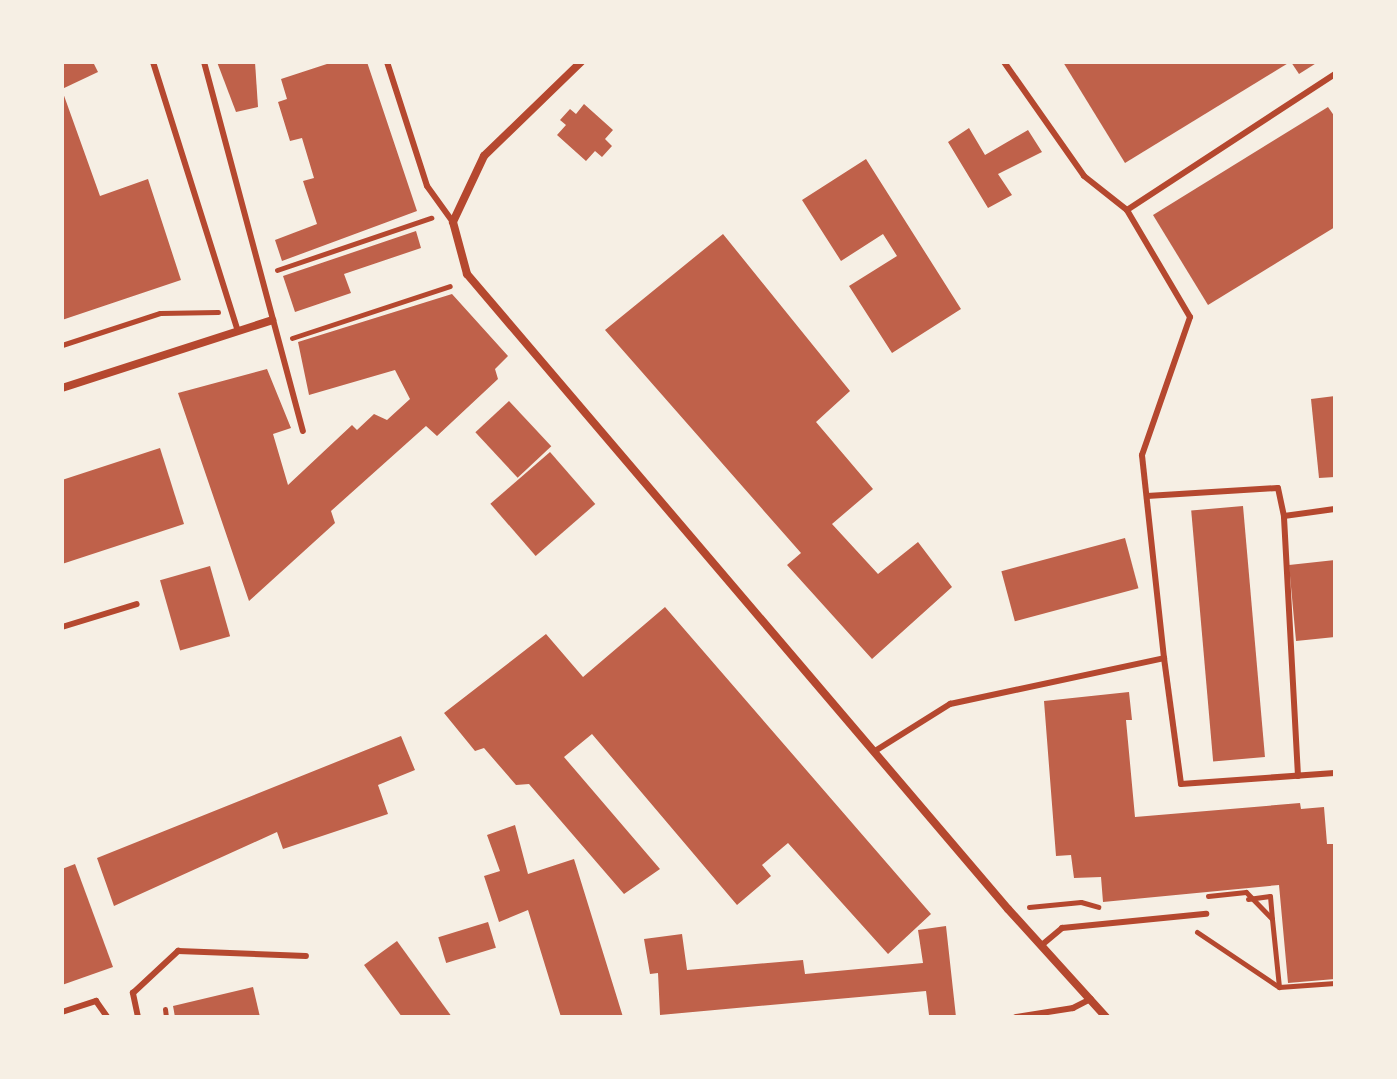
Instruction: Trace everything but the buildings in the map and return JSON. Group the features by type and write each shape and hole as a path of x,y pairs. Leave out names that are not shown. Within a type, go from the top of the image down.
{"street":[{"path":"581,62 484,156 453,222 467,274 1106,1017"},
{"path":"62,388 272,320"}],"lane":[{"path":"153,62 238,331"},
{"path":"204,62 303,431"},
{"path":"387,62 427,186 453,222"},
{"path":"1004,62 1084,176 1127,210 1190,317 1142,455 1181,784 1335,773"},
{"path":"1127,210 1335,74"},
{"path":"1147,496 1278,488 1284,516 1298,776"},
{"path":"1284,516 1335,509"},
{"path":"62,627 137,604"},
{"path":"875,751 950,704 1164,658"},
{"path":"1043,944 1062,928 1206,914"},
{"path":"138,1017 133,993 178,951 306,956"},
{"path":"1016,1017 1073,1008 1091,999"},
{"path":"62,1012 96,1001 107,1017"}],"path":[{"path":"286,267 425,220"},
{"path":"290,338 450,286"},
{"path":"62,345 160,313 232,312"},
{"path":"1248,899 1270,896 1272,919"},
{"path":"1184,916 1196,932 1279,987 1335,983"},
{"path":"165,1009 166,1017"}]}
